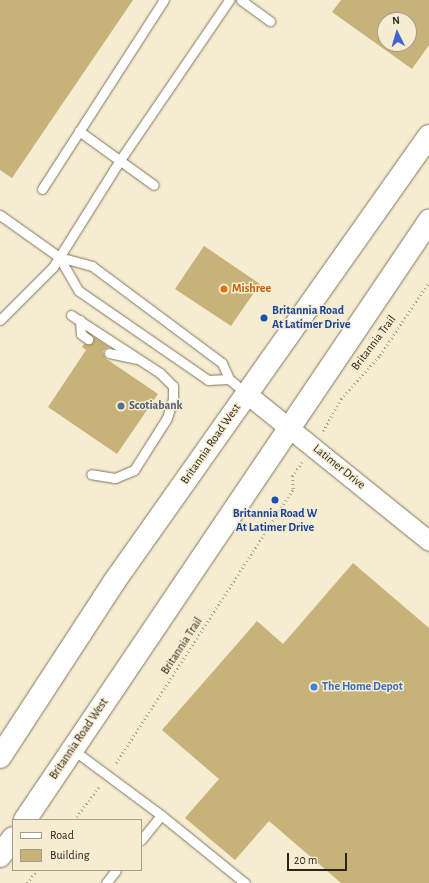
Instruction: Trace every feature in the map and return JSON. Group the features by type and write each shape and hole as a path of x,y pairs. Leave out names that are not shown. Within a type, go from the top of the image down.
{"main road":[{"name":"Britannia Road West","path":"0,757 114,582 429,136"},
{"name":"Britannia Road West","path":"26,819 288,426 429,221"},
{"path":"0,856 12,839"}],"street":[{"name":"Latimer Drive","path":"247,394 429,541"}],"lane":[{"path":"42,188 164,0"},
{"path":"0,320 53,267 120,160 228,0"},
{"path":"241,0 270,21"},
{"path":"79,131 154,185"},
{"path":"0,215 59,257 92,266 222,363 229,379 247,394"},
{"path":"59,257 79,291 208,380 229,379"},
{"path":"71,315 160,373 173,386 173,399 167,418 134,470 115,478 91,474"},
{"path":"80,320 81,334 88,339"},
{"path":"109,353 138,359"},
{"path":"72,749 161,815 244,883"},
{"path":"142,839 161,815"},
{"path":"106,883 115,871"}],"path":[{"name":"Britannia Trail","path":"334,415 341,399 380,355 429,282"},
{"name":"Britannia Trail","path":"75,819 108,775 293,489 292,476"},
{"path":"27,883 36,871"}],"building":[{"path":"0,0 133,0 12,178 0,170"},
{"path":"341,0 429,0 429,45 412,69 388,52 417,52 417,12 377,12 377,44 332,12"},
{"path":"204,246 260,284 231,326 175,289"},
{"path":"94,337 109,347 103,351 105,358 158,394 117,454 48,407 86,350 82,347 84,344 93,343"},
{"name":"The Home Depot","path":"353,563 429,628 429,883 341,883 269,821 235,860 185,818 219,779 162,730 257,621 283,644"}],"place":[{"name":"Mishree","path":"224,289"},
{"name":"Britannia Road At Latimer Drive","path":"264,318"},
{"name":"Scotiabank","path":"121,406"},
{"name":"Britannia Road W At Latimer Drive","path":"275,500"},
{"name":"The Home Depot","path":"314,687"}]}
